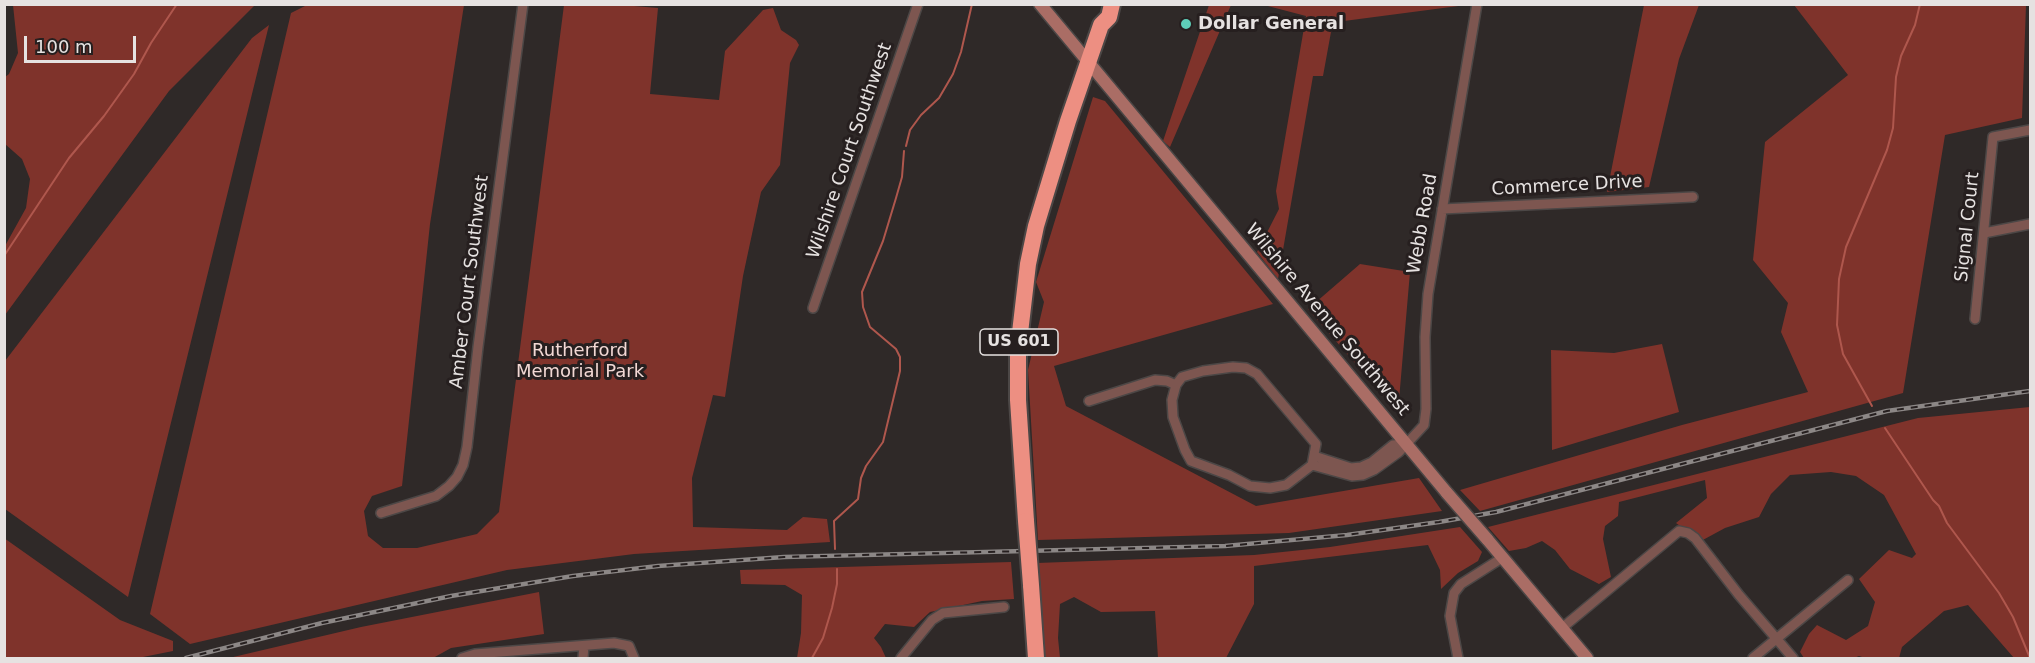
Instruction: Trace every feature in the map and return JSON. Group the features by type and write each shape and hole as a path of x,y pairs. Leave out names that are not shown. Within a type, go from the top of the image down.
{"highway":[{"name":"US 601","path":"1101,25 1100,15 1103,4"},
{"name":"US 601","path":"1036,658 1018,400 1018,350 1023,295 1036,226 1088,61 1101,25 1109,17 1112,4"}],"street":[{"name":"Amber Court Southwest","path":"381,513 436,496 449,486 463,465 523,4"},
{"name":"Wilshire Court Southwest","path":"813,308 918,4"},
{"name":"Wilshire Avenue Southwest","path":"1040,4 1587,658"},
{"name":"Webb Road","path":"1313,460 1352,476 1363,475 1388,460 1406,444 1419,431 1425,418 1425,337 1428,294 1478,4"},
{"name":"Signal Court","path":"1975,319 1993,137 2031,130"},
{"name":"Commerce Drive","path":"1442,209 1693,197"},
{"path":"1984,232 2031,224"},
{"path":"1233,367 1246,368 1257,374 1316,444 1313,460 1286,485 1270,488 1250,486 1229,475 1191,461 1173,417 1172,400 1176,385 1182,377 1203,371 1233,367"},
{"path":"1089,401 1155,380 1167,381 1176,385"},
{"path":"1562,628 1679,531 1689,533 1695,538 1739,596 1793,658"},
{"path":"1458,658 1450,616 1454,593 1461,584 1502,558"},
{"path":"1753,658 1848,580"},
{"path":"901,658 932,620 944,613 1004,608"},
{"path":"462,658 475,654 622,643 629,646 634,658"},
{"path":"584,646 584,658"}],"green space":[{"path":"13,5 255,5 169,91 5,315 5,246 26,208 30,179 22,159 5,144 5,77 9,74 18,53"},
{"name":"Rutherford Memorial Park","path":"307,5 464,5 430,224 402,486 372,496 364,511 368,536 383,548 417,548 477,534 499,512 564,5 622,5 658,8 650,94 719,100 725,51 763,10 773,8 781,30 796,40 799,45 790,63 780,165 761,192 743,276 725,397 713,395 692,478 693,527 787,530 803,517 827,519 830,542 634,554 507,570 190,644 150,614 291,13"},
{"path":"1209,5 1231,5 1170,147 1163,141"},
{"path":"1264,5 1466,5 1344,21 1331,32 1323,76 1313,76 1278,279 1257,252 1279,209 1276,191 1306,16"},
{"path":"1644,5 1699,5 1679,59 1649,187 1607,192"},
{"path":"1794,5 2026,5 2022,118 1945,135 1903,393 1480,511 1460,490 1682,425 1808,392 1781,332 1788,303 1753,260 1765,142 1848,75"},
{"path":"269,25 128,597 5,509 5,361 252,38"},
{"path":"1093,97 1105,101 1273,304 1054,366 1066,406 1256,506 1419,478 1442,511 1289,533 1038,540 1028,370 1044,302 1036,282"},
{"path":"1360,264 1410,272 1399,400 1390,403 1308,309"},
{"path":"1662,344 1679,412 1552,450 1551,350 1614,353"},
{"path":"2030,407 2030,658 2014,658 1968,605 1944,611 1902,647 1899,658 1859,656 1854,658 1804,658 1800,652 1809,634 1817,625 1846,640 1868,626 1875,602 1859,579 1889,550 1912,558 1916,554 1884,495 1856,476 1831,472 1790,475 1771,494 1759,517 1725,528 1701,541 1676,523 1707,498 1705,480 1619,502 1618,516 1605,526 1603,539 1611,577 1599,584 1570,569 1555,550 1542,541 1526,548 1509,551 1488,527 1918,418"},
{"path":"1460,527 1482,552 1478,561 1458,573 1441,589 1440,570 1428,545 1254,566 1254,604 1226,658 1158,658 1155,611 1101,612 1074,597 1060,604 1058,638 1060,658 1043,658 1037,563 1254,555 1330,547"},
{"path":"4,538 120,620 173,641 173,651 138,658 5,658"},
{"path":"1011,562 1014,599 982,601 930,612 914,627 885,624 874,638 886,658 797,658 801,633 802,595 785,585 741,584 740,570"},
{"path":"539,592 544,634 451,648 433,658 229,658 361,627"}],"waterway":[{"path":"4,256 69,158 104,116 134,74 177,4"},
{"path":"906,146 910,130 921,115 939,98 953,74 961,52 972,4"},
{"path":"1872,406 1843,354 1837,325 1839,279 1846,247 1887,150 1893,128 1896,77 1901,56 1915,25 1920,4"},
{"path":"835,549 834,521 858,499 861,478 866,466 883,442 900,371 900,357 896,349 870,327 863,307 862,292 883,241 896,198 902,177 904,151"},
{"path":"1885,428 1939,506 1947,523 1999,593 2013,617 2030,658"},
{"path":"812,658 823,638 832,608 837,584 837,569"}],"railway":[{"path":"186,658 322,623 451,596 573,576 658,566 784,557 1225,546 1347,535 1439,522 1496,512 1887,411 2030,391"}],"place":[{"name":"Dollar General","path":"1186,24"}]}
